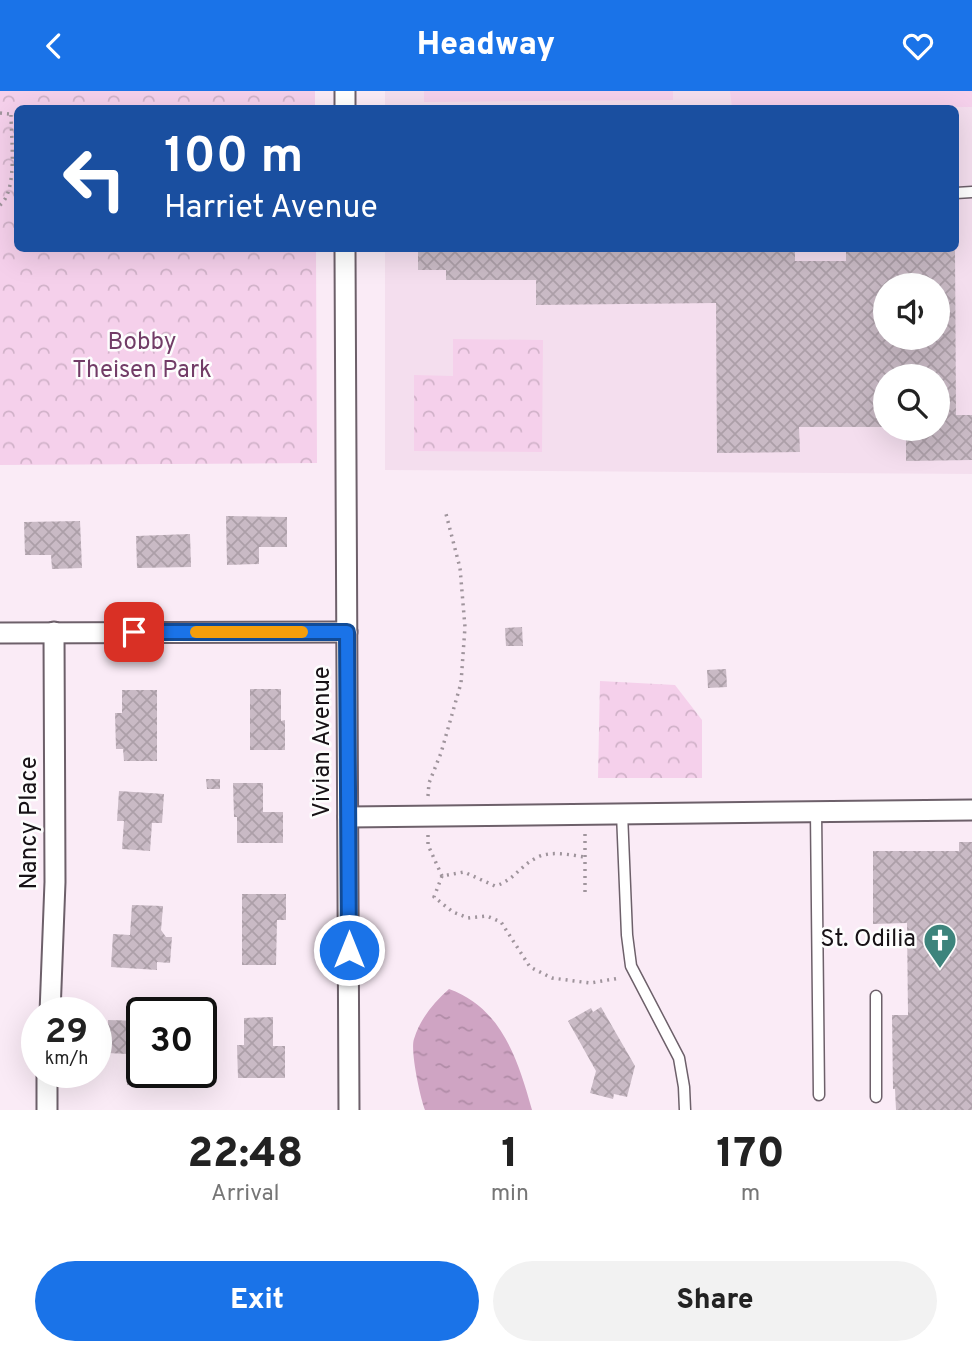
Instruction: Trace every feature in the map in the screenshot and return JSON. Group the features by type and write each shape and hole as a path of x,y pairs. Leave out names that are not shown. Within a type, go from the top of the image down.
{"street":[{"name":"Vivian Avenue","path":"345,252 349,1110"},
{"name":"Nancy Place","path":"51,997 55,882 54,632"},
{"path":"0,633 347,632"},
{"path":"348,817 972,810"},
{"path":"47,1088 47,1110"}],"lane":[{"path":"816,811 819,1095"},
{"path":"622,813 627,935 631,966 679,1058 685,1110"},
{"path":"876,996 876,1097"}],"path":[{"path":"0,113 14,114"},
{"path":"0,205 8,198 11,183 11,114"},
{"path":"445,510 460,568 465,627 461,683 441,753 429,783 428,845 442,876 435,897 460,915 468,918 487,916 501,922 530,967 552,978 590,983 636,975"},
{"path":"584,891 586,814"},
{"path":"442,876 464,872 495,886 506,883 536,857 560,853 585,857"}],"shaded area":[{"path":"385,91 972,91 972,474 385,470 385,252 959,252 959,105 385,105"}],"green space":[{"name":"Bobby Theisen Park","path":"0,91 315,91 315,105 14,105 14,252 316,252 317,463 0,465"},
{"path":"424,91 673,91 673,100 424,102"},
{"path":"730,91 972,91 972,107 732,105"},
{"path":"453,339 543,340 542,452 414,451 414,375 453,376"},
{"path":"600,681 675,685 702,720 702,778 598,778"}],"water":[{"path":"449,989 467,998 495,1022 514,1055 532,1110 425,1110 414,1063 414,1039 428,1011"}],"building":[{"path":"418,252 795,252 795,261 846,261 846,252 955,252 956,415 972,415 972,460 906,461 906,441 950,441 950,364 873,364 873,427 799,427 800,452 717,453 716,303 536,305 536,280 446,280 446,270 418,270"},
{"path":"226,516 287,517 287,547 259,547 259,564 227,565"},
{"path":"80,521 82,568 52,569 51,555 25,555 24,522"},
{"path":"190,534 191,567 137,568 136,536"},
{"path":"522,627 523,646 506,646 505,628"},
{"path":"726,669 727,687 708,688 707,670"},
{"path":"250,689 281,689 285,750 250,750"},
{"path":"122,690 157,690 157,761 124,761 123,749 116,749 115,713 122,713"},
{"path":"206,779 220,779 220,789 207,789"},
{"path":"233,783 263,783 263,812 283,812 283,843 237,843"},
{"path":"119,791 164,794 162,823 152,823 150,851 122,849 124,821 117,821"},
{"name":"St. Odilia","path":"959,842 972,842 972,1110 896,1110 893,1089 892,1015 908,1015 907,923 873,924 873,851 959,851"},
{"path":"242,894 286,894 286,920 277,920 276,965 242,965"},
{"path":"132,905 163,906 161,930 166,937 172,937 170,963 157,962 157,970 111,967 113,934 130,935"},
{"path":"601,1007 635,1066 627,1097 614,1094 613,1099 590,1093 596,1071 568,1021 591,1008 593,1012"},
{"path":"273,1017 273,1046 285,1046 285,1078 238,1078 237,1045 244,1045 244,1018"},
{"path":"112,1020 126,1021 126,1054 112,1053"}],"slow traffic":[{"path":"196,632 302,632"}],"place":[{"name":"St. Odilia","path":"940,970"}],"route":[{"path":"134,632 347,632 349,950"}]}
